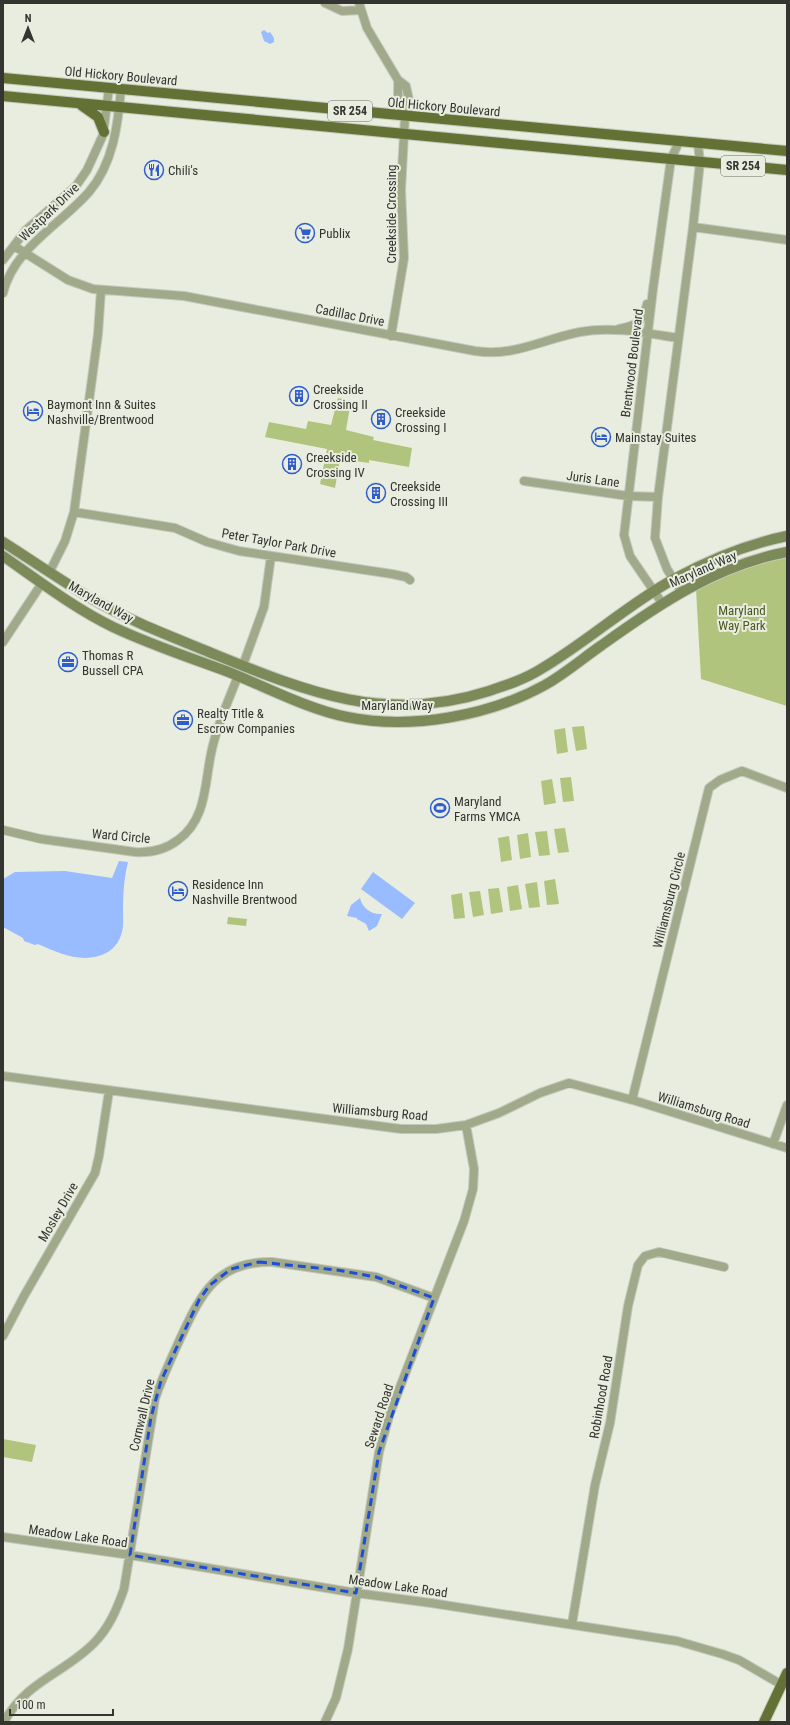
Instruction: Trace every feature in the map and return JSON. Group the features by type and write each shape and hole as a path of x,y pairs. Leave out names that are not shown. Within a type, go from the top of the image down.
{"main road":[{"name":"Old Hickory Boulevard","path":"3,78 698,144 787,151"},
{"name":"SR 254","path":"3,96 787,170"},
{"path":"77,103 93,112 98,118 104,132"},
{"name":"Maryland Way","path":"3,542 93,600 126,617 243,666 299,686 350,701 377,705 426,705 473,696 510,684 550,664 674,579 719,557 787,536"},
{"name":"Maryland Way","path":"3,556 83,610 114,627 238,676 291,699 347,717 388,721 426,720 464,714 516,699 557,677 681,591 723,572 787,552"},
{"path":"42,583 50,571"},
{"path":"550,664 557,677"},
{"path":"238,676 243,666"},
{"path":"491,690 496,706"},
{"path":"347,717 350,701"},
{"path":"764,1722 787,1673"}],"street":[{"path":"325,3 342,11 360,7 371,35 398,80 406,86 409,92 409,100 405,116"},
{"path":"398,80 398,103 405,116"},
{"name":"Westpark Drive","path":"3,260 26,230 76,186 87,170 104,132 109,88"},
{"name":"Westpark Drive","path":"3,293 14,267 24,253 89,191 103,171 113,146 121,89"},
{"name":"Creekside Crossing","path":"391,336 404,258 401,190 405,116"},
{"name":"Brentwood Boulevard","path":"662,603 630,556 624,535 653,289 672,159 679,142"},
{"path":"681,591 667,569 655,538 658,496 693,227 700,162 698,144"},
{"path":"693,227 787,240"},
{"name":"Cadillac Drive","path":"14,246 74,284 101,290 184,296 475,351 497,353 520,350 580,332 612,331 678,338"},
{"path":"612,331 633,326 641,319 653,289"},
{"path":"50,571 65,541 74,512 98,334 101,290"},
{"name":"Juris Lane","path":"524,481 628,496 658,496"},
{"name":"Peter Taylor Park Drive","path":"74,512 175,528 207,542 239,551 392,574 407,577 410,580"},
{"path":"243,666 264,607 271,556"},
{"path":"3,642 42,583"},
{"name":"Ward Circle","path":"3,830 41,839 135,852 149,852 171,846 187,833 199,814 213,744 238,676"},
{"name":"Williamsburg Circle","path":"632,1100 709,788 720,780 742,772 787,788"},
{"name":"Williamsburg Road","path":"3,1076 401,1129 436,1129 466,1125 499,1113 540,1093 569,1083 632,1100 787,1148"},
{"name":"Mosley Drive","path":"3,1336 24,1296 95,1173 109,1091"},
{"path":"773,1144 787,1105"},
{"name":"Seward Road","path":"325,1722 336,1698 348,1649 379,1452 390,1413 464,1221 473,1189 474,1169 466,1125"},
{"name":"Robinhood Road","path":"572,1624 595,1485 610,1423 628,1306 638,1264 645,1256 659,1252 724,1267"},
{"name":"Cornwall Drive","path":"4,1722 13,1708 34,1686 94,1643 117,1610 124,1589 155,1399 166,1370 199,1300 215,1280 231,1269 241,1265 259,1262 272,1262 371,1275 400,1284 434,1298"},
{"name":"Meadow Lake Road","path":"3,1537 130,1555 356,1593 572,1624 677,1641 739,1660 782,1685"}],"highlighted area":[{"path":"259,1262 337,1270 376,1277 434,1298 379,1452 356,1593 130,1555 151,1417 161,1381 199,1300 210,1285 231,1269"}],"green space":[{"path":"338,398 351,401 346,430 374,437 373,440 412,448 409,467 369,460 369,463 340,459 335,488 320,484 327,449 265,437 269,422 306,429 308,421 331,425"},
{"name":"Maryland Way Park","path":"787,554 787,706 701,679 696,589 752,562"},
{"path":"584,726 587,749 576,751 572,727"},
{"path":"565,728 568,752 557,754 554,730"},
{"path":"571,777 574,801 563,802 560,778"},
{"path":"552,779 556,803 544,805 541,781"},
{"path":"565,828 569,852 558,853 554,829"},
{"path":"547,831 550,855 539,856 535,832"},
{"path":"528,833 531,857 520,859 517,835"},
{"path":"509,836 512,860 501,862 498,838"},
{"path":"555,879 559,904 547,905 544,881"},
{"path":"537,882 540,907 529,908 525,884"},
{"path":"518,885 522,909 510,911 507,887"},
{"path":"499,888 503,912 491,914 488,889"},
{"path":"480,891 484,915 473,917 469,892"},
{"path":"462,893 465,918 454,919 451,895"},
{"path":"228,917 247,919 246,926 227,924"},
{"path":"3,1439 36,1445 32,1462 3,1457"}],"water":[{"path":"264,30 268,33 270,32 274,38 274,42 270,44 264,41 261,32"},
{"path":"119,861 128,862 124,886 123,926 119,940 108,952 90,958 73,957 38,944 35,945 24,941 23,938 3,927 3,879 15,872 65,871 112,878"},
{"path":"373,872 415,903 402,919 361,889"},
{"path":"360,898 365,908 371,912 382,914 377,926 369,931 366,924 357,918 347,916 351,905"}],"place":[{"name":"Chili's","path":"154,170"},
{"name":"Publix","path":"305,233"},
{"name":"Creekside Crossing II","path":"299,396"},
{"name":"Baymont Inn & Suites Nashville/Brentwood","path":"33,411"},
{"name":"Creekside Crossing I","path":"381,419"},
{"name":"Mainstay Suites","path":"601,437"},
{"name":"Creekside Crossing IV","path":"292,464"},
{"name":"Creekside Crossing III","path":"376,493"},
{"name":"Thomas R Bussell CPA","path":"68,662"},
{"name":"Realty Title & Escrow Companies","path":"183,720"},
{"name":"Maryland Farms YMCA","path":"440,808"},
{"name":"Residence Inn Nashville Brentwood","path":"178,891"}]}
